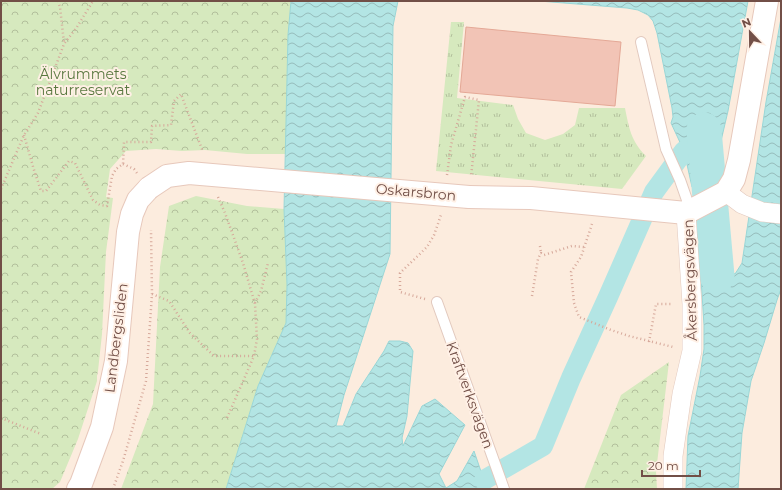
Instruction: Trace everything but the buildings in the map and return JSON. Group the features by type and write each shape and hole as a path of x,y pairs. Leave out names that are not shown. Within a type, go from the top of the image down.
{"street":[{"path":"767,1 739,160 734,179 725,197 762,212 781,214"},
{"name":"Oskarsbron","path":"149,188 167,176 189,172 469,197 531,198 683,213"},
{"name":"Landbergsliden","path":"78,489 102,427 116,361 128,232 132,214 138,200 149,188"},
{"name":"Åkersbergsvägen","path":"673,489 673,456 682,394 692,351 692,304 683,213 725,197"}],"lane":[{"path":"642,42 666,149 687,200 683,213"},
{"name":"Kraftverksvägen","path":"437,302 504,489"}],"path":[{"path":"58,1 64,44"},
{"path":"1,189 24,135 38,113 64,44 77,28 93,1"},
{"path":"123,164 124,142 150,142 152,126 171,125 174,101 181,94 203,152"},
{"path":"451,145 466,97 479,100 469,197"},
{"path":"24,135 41,191 46,191 69,161 75,163 93,200 100,205 107,206 112,176 116,169 123,164"},
{"path":"123,164 134,169"},
{"path":"217,195 233,235 255,304 257,339 254,356 227,418"},
{"path":"604,205 584,247 581,257 572,272 574,303 579,317 611,330 649,342 692,351"},
{"path":"437,302 400,292 400,273 427,247 434,235 441,213"},
{"path":"113,489 123,461 146,381 152,294 151,224"},
{"path":"532,296 538,259 541,254 540,246"},
{"path":"541,254 544,255 572,246 584,247"},
{"path":"255,304 261,291 268,263"},
{"path":"152,294 169,301 190,333 214,356 254,356"},
{"path":"649,342 656,304 692,304"},
{"path":"1,418 42,434"}],"green space":[{"name":"Älvrummets naturreservat","path":"1,1 291,1 288,35 286,154 247,154 205,150 182,151 156,149 126,151 110,169 106,197 113,198 106,252 102,334 97,381 78,439 60,482 52,489 1,489"},
{"path":"451,22 464,22 457,98 513,105 518,119 526,133 545,140 563,134 575,125 579,108 625,108 629,128 637,145 646,156 622,189 436,171"},
{"path":"196,196 247,206 284,209 287,285 286,323 258,386 226,489 121,489 153,404 160,267 169,206"},
{"path":"669,362 656,472 657,489 584,489 621,395"}],"water":[{"path":"291,1 398,1 393,26 390,254 344,395 336,426 343,426 356,394 389,341 408,343 413,351 407,416 402,438 403,446 422,406 435,399 465,425 439,474 446,488 457,481 474,451 487,489 226,489 258,386 286,323 287,285 284,209 288,35"},
{"path":"539,1 748,1 721,141 712,144 707,150 713,173 704,182 692,187 684,151 671,123 673,117 672,108 657,33 653,21 648,15 638,10 627,8"},
{"path":"781,18 781,289 751,381 742,433 738,489 686,489 688,436 704,349 699,247 704,237 711,229 719,226 728,226 728,271 735,274 742,263 766,102"}],"waterway":[{"path":"704,130 717,276"},
{"path":"484,480 543,446 571,378 654,192 684,151"}]}
